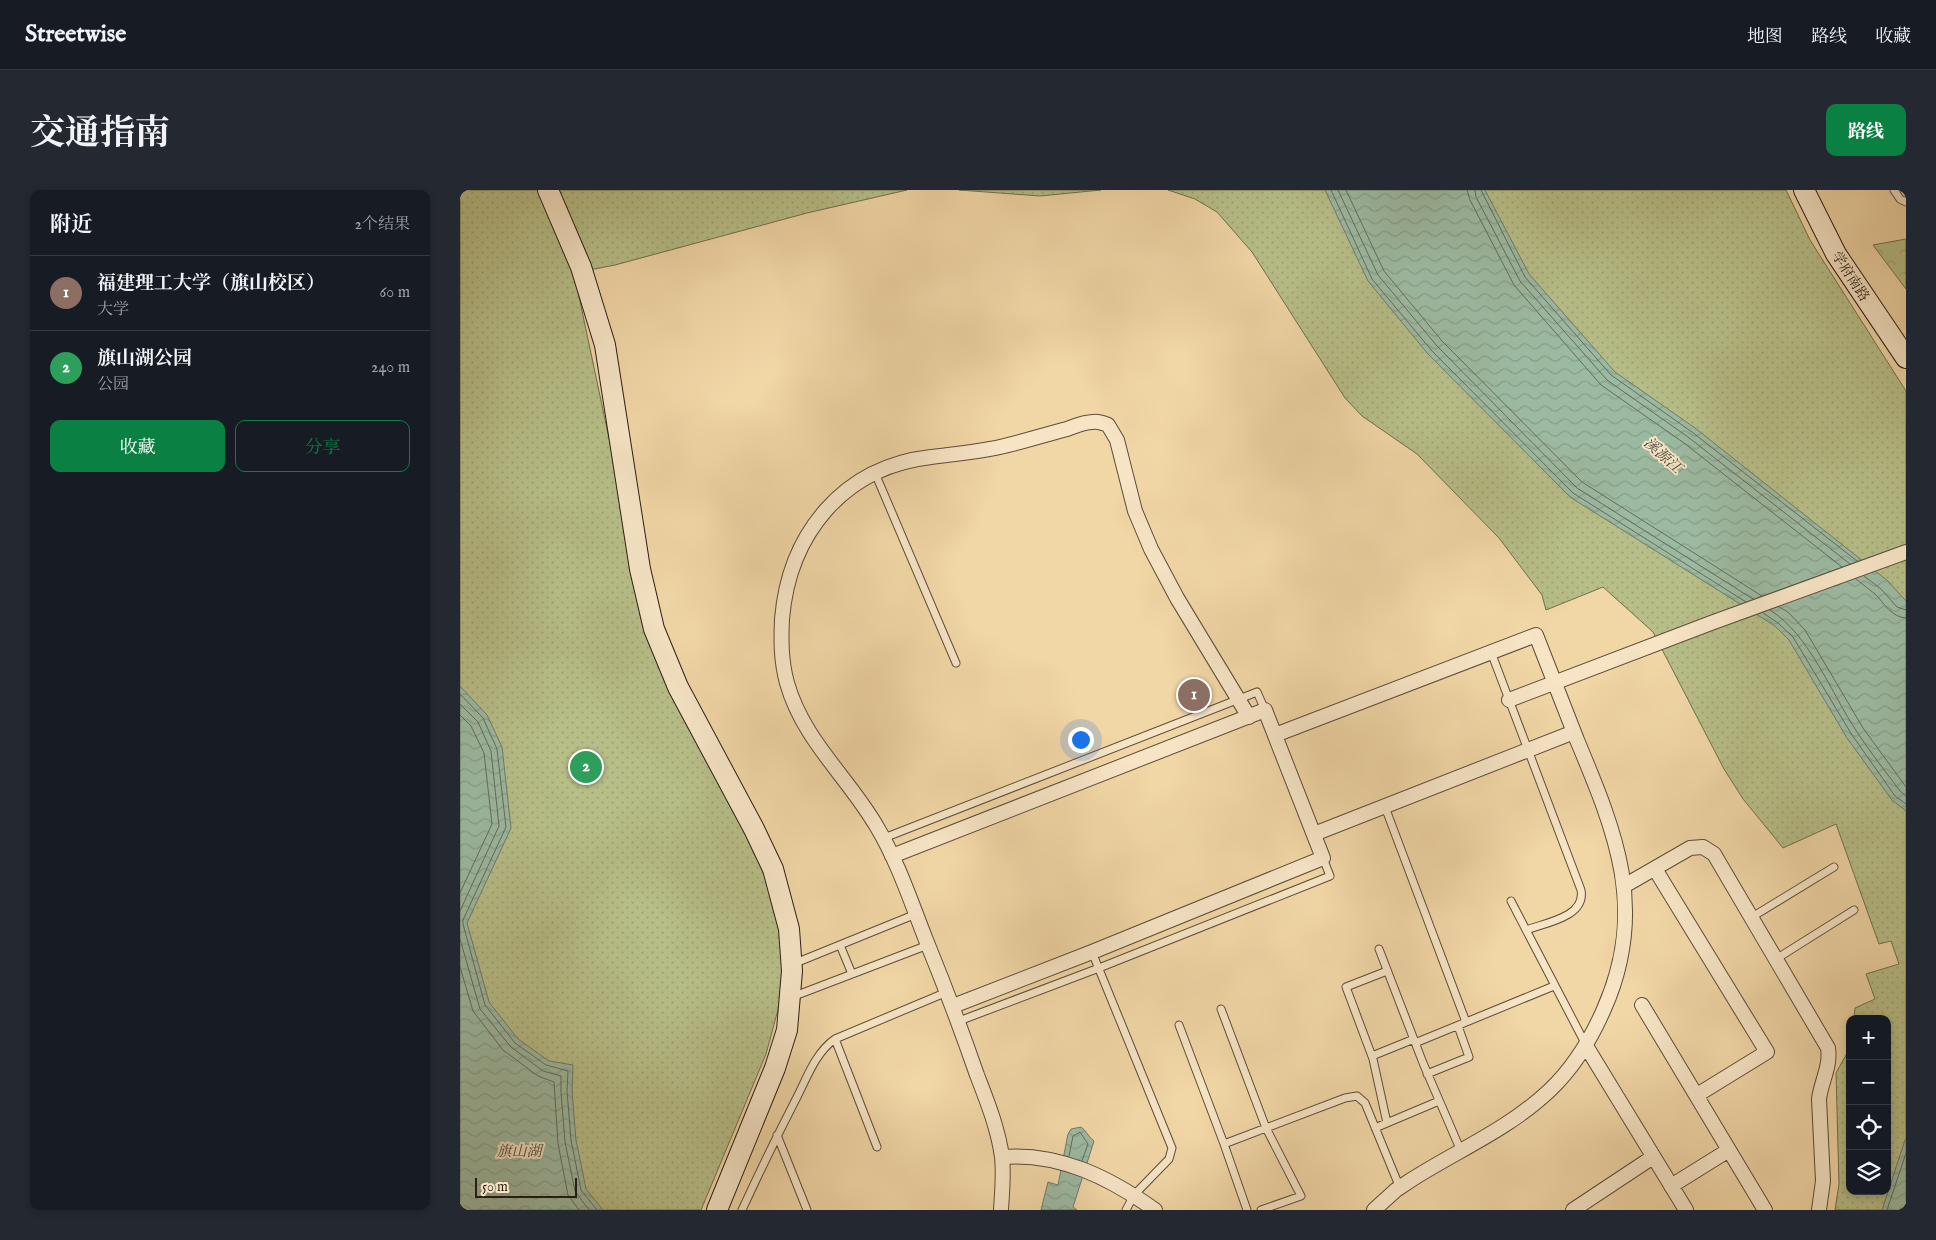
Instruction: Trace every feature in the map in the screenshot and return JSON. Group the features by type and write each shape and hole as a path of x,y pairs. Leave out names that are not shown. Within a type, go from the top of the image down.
{"street":[{"path":"548,190 581,267 605,345 640,569 654,629 678,687 758,836 773,869 789,929 792,964 787,1030 775,1068 717,1210"},
{"name":"学府南路","path":"1804,190 1836,254 1906,358"},
{"path":"1000,1210 1002,1157 988,1103 953,1006 916,914 884,838 864,805 802,723 791,696 781,652 784,599 788,580 804,539 829,506 875,472 914,459 986,449 1092,422 1108,425 1117,440 1135,511 1151,549 1177,598 1249,716"},
{"path":"1509,700 1901,554"},
{"path":"1275,735 1536,635 1611,826 1620,859 1624,886 1625,925 1620,962 1606,1004 1586,1046 1564,1075 1537,1102 1503,1127 1400,1188 1374,1210"},
{"path":"892,856 1265,710 1323,858 953,1006"},
{"path":"1314,834 1574,732"},
{"path":"1624,886 1696,846 1709,850 1714,854 1752,917 1828,1048 1829,1056 1820,1087 1819,1100 1823,1181 1819,1210"},
{"path":"1654,869 1767,1052 1696,1095"},
{"path":"1642,1005 1765,1210"},
{"path":"1586,1046 1686,1210"},
{"path":"1671,1186 1729,1150"},
{"path":"1002,1157 1035,1158 1073,1166 1097,1174 1134,1195 1155,1210"},
{"path":"1572,1210 1653,1157"}],"lane":[{"path":"1894,190 1900,199 1906,202"},
{"path":"875,472 956,663"},
{"path":"1491,652 1582,897 1581,903 1574,912 1526,930"},
{"path":"884,838 1257,692 1265,710"},
{"path":"1385,807 1466,1022"},
{"path":"959,1022 1330,876 1323,858"},
{"path":"1752,917 1834,867"},
{"path":"1511,901 1586,1046"},
{"path":"1776,959 1854,910"},
{"path":"792,964 916,914"},
{"path":"840,945 852,974"},
{"path":"791,997 928,945"},
{"path":"1379,949 1427,1074 1461,1151"},
{"path":"1092,952 1172,1148 1169,1159 1164,1166 1134,1195 1126,1210"},
{"path":"1387,971 1346,987 1372,1056 1387,1122"},
{"path":"1372,1056 1458,1026 1554,986"},
{"path":"742,1210 777,1135 817,1058 827,1045 835,1039 947,992"},
{"path":"1221,1010 1266,1128 1301,1196 1261,1210"},
{"path":"1179,1025 1247,1210"},
{"path":"1427,1074 1469,1057 1458,1026"},
{"path":"835,1039 877,1147"},
{"path":"1224,1144 1352,1096 1361,1099 1400,1188"},
{"path":"1375,1128 1439,1101"},
{"path":"777,1135 806,1210"}],"green space":[{"path":"460,190 907,190 807,213 615,265 574,273 618,481 640,615 670,685 756,849 776,906 784,959 779,1006 766,1054 701,1210 460,1210"},
{"path":"959,190 1101,190 1040,196"},
{"path":"1168,190 1786,190 1810,240 1906,391 1906,1210 1835,1210 1839,1184 1836,1073 1846,1055 1846,1195 1891,1195 1891,1015 1854,1015 1855,1008 1875,999 1866,974 1899,964 1891,941 1879,944 1836,824 1783,848 1743,799 1724,769 1653,632 1603,587 1546,610 1542,595 1499,538 1417,454 1362,416 1345,398 1252,252 1217,212 1195,199"},
{"path":"1906,239 1906,289 1873,245"}],"water":[{"name":"溪源江","path":"1325,190 1485,190 1529,274 1615,372 1695,428 1888,581 1906,601 1906,811 1892,800 1847,738 1789,640 1775,626 1570,497 1428,354 1368,281"},
{"name":"旗山湖","path":"460,686 487,715 502,747 511,828 467,923 489,1002 518,1039 549,1061 573,1065 572,1091 576,1140 586,1189 603,1210 460,1210"},
{"path":"1081,1127 1094,1141 1073,1207 1077,1210 1041,1210 1048,1182 1058,1185 1068,1134 1071,1129"},
{"path":"1906,1138 1906,1210 1882,1210 1887,1195 1891,1195 1891,1183"}],"place":[{"name":"福建理工大学（旗山校区）","path":"1194,695"},
{"name":"旗山湖公园","path":"586,767"}]}
